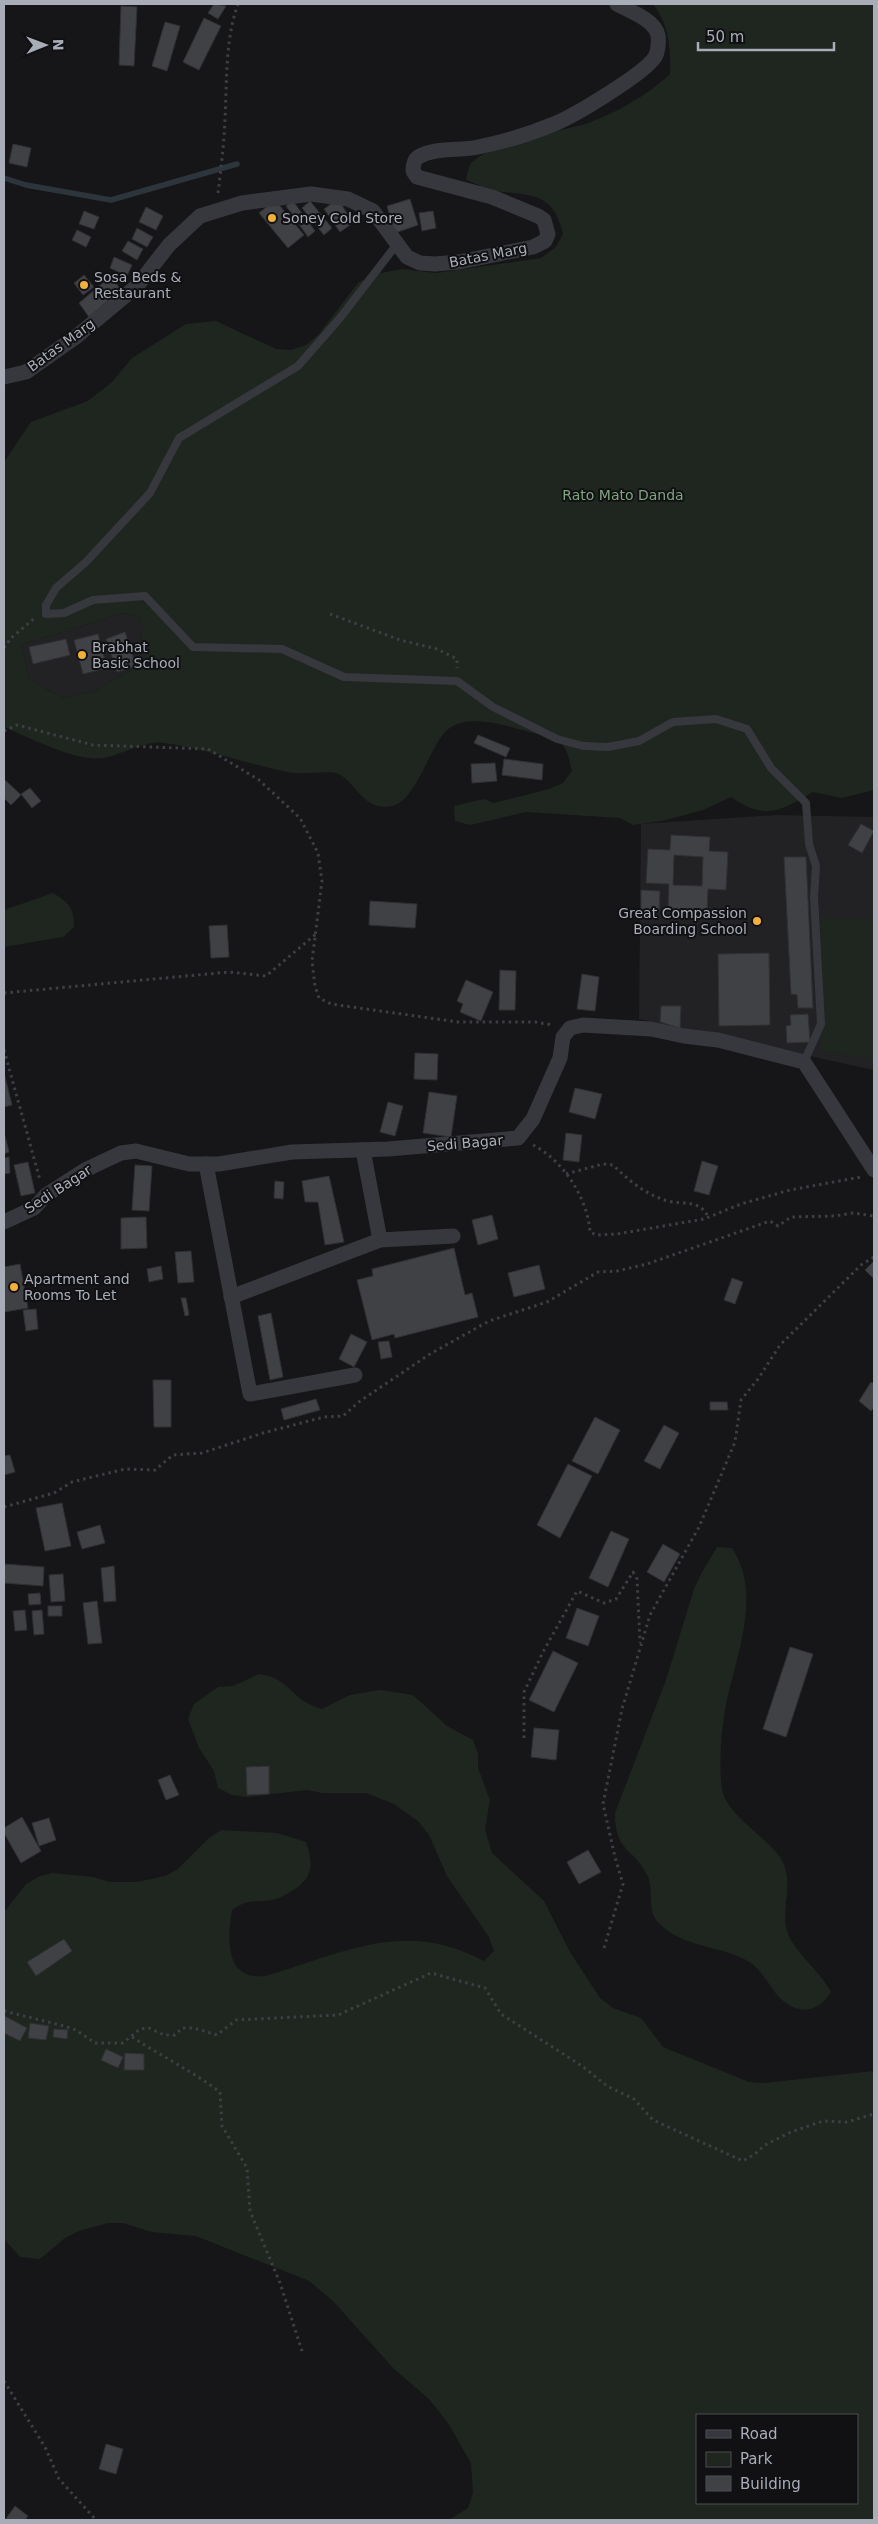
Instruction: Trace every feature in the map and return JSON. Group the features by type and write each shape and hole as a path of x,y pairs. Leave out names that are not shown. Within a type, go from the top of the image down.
{"street":[{"name":"Batas Marg","path":"4,377 26,372 77,336 137,286 169,245 200,216 242,203 275,197 311,194 348,199 373,211 407,257 435,264 459,262 506,253 533,247 545,241 548,234 544,220 538,216 492,197 418,177 413,171 414,163 418,157 436,152 477,148 556,124 627,80 650,62 655,56 658,42 658,34 653,25 617,4"},
{"path":"570,1028 583,1025 651,1029 718,1040 804,1062 870,1173"},
{"name":"Sedi Bagar","path":"4,1222 34,1208 46,1195 85,1170 121,1152 136,1152 189,1164 220,1164 292,1152 388,1150 518,1138 533,1118 560,1058 563,1037 570,1028"},
{"path":"363,1150 380,1240"},
{"path":"206,1164 250,1394 355,1375"},
{"path":"231,1297 380,1240 453,1236"}],"lane":[{"path":"398,244 340,318 298,366 179,438 150,493 86,562 56,588 46,605 46,614 64,613 93,600 145,596 193,647 282,649 344,677 457,681 493,707 557,739 583,746 608,747 639,741 673,722 716,719 747,729 771,768 806,803 809,844 816,866 814,896 821,1024 804,1062"}],"path":[{"path":"217,211 225,122 226,69 233,16 238,4"},
{"path":"4,648 11,638 38,615 46,614"},
{"path":"330,614 400,640 436,649 457,659 457,681"},
{"path":"4,732 17,726 93,745 208,749 259,780 300,818 318,853 322,881 317,934 312,961 315,986 319,998 331,1004 458,1022 535,1022 570,1028"},
{"path":"4,993 228,972 266,976 317,934"},
{"path":"4,1050 46,1195"},
{"path":"518,1138 543,1150 566,1174 585,1204 590,1232 596,1235 627,1232 708,1218 741,1204 790,1190 870,1173"},
{"path":"566,1174 603,1164 613,1164 630,1182 668,1201 692,1203 705,1211 708,1218"},
{"path":"4,1507 54,1493 72,1482 125,1469 155,1470 173,1456 202,1453 263,1433 324,1417 343,1416 360,1401 467,1332 489,1321 547,1302 598,1272 617,1271 647,1264 770,1221 778,1226 791,1217 835,1216 853,1213 874,1216"},
{"path":"604,1948 624,1884 614,1857 603,1804 622,1709 650,1616 699,1527 735,1442 741,1400 758,1379 780,1345 861,1265 874,1257"},
{"path":"524,1738 524,1692 543,1652 577,1590 604,1603 616,1599 633,1572 637,1579 640,1646"},
{"path":"4,2012 76,2030 95,2043 123,2043 140,2029 149,2028 164,2035 175,2036 182,2028 194,2028 217,2035 236,2020 275,2020 338,2015 431,1974 485,1988 501,2014 582,2066 607,2086 634,2099 653,2120 743,2161 765,2145 791,2132 823,2120 847,2122 874,2114"},
{"path":"132,2036 161,2056 199,2076 220,2092 222,2126 247,2168 250,2211 280,2283 303,2354"},
{"path":"4,2380 45,2447 59,2479 96,2520"}],"shaded area":[{"name":"Brabhat Basic School","path":"123,613 139,616 143,628 138,666 95,691 63,698 30,680 21,645"},
{"name":"Great Compassion Boarding School","path":"776,815 874,817 874,1070 639,1019 641,824"}],"green space":[{"name":"Rato Mato Danda","path":"653,4 874,4 874,790 842,798 813,792 773,811 754,809 731,797 703,810 662,821 633,825 620,818 526,812 470,825 455,821 454,806 484,799 494,803 549,789 563,783 572,771 567,753 561,743 548,736 501,724 477,721 455,725 446,731 440,739 408,795 401,802 392,806 381,807 364,799 346,779 330,772 293,773 179,745 163,743 149,744 104,758 92,758 67,753 4,727 4,462 31,422 88,401 112,382 132,358 186,324 216,321 276,349 291,350 306,345 318,335 358,283 371,275 402,269 436,273 541,258 556,247 563,234 559,220 553,210 539,198 530,195 495,191 466,180 470,165 478,157 506,145 599,119 632,102 662,81 670,74 670,55 666,28","holes":["123,613 139,616 143,628 138,666 95,691 63,698 30,680 21,645"]},
{"path":"53,893 70,907 74,927 63,937 4,947 4,910"},
{"path":"820,919 874,919 874,1059 822,1051"},
{"path":"717,1547 732,1548 741,1565 746,1601 742,1640 724,1717 721,1742 722,1789 725,1798 738,1816 773,1849 785,1866 787,1885 785,1922 787,1931 795,1946 831,1992 820,2005 805,2010 793,2007 780,1998 755,1966 748,1961 725,1952 689,1942 667,1930 658,1922 652,1911 647,1875 637,1859 622,1843 616,1826 615,1813 666,1680 694,1589"},
{"path":"259,1674 270,1676 285,1685 304,1701 322,1709 350,1695 380,1690 413,1695 447,1726 473,1740 478,1754 478,1768 490,1800 485,1829 492,1853 544,1901 570,1952 600,1998 613,2008 641,2018 663,2047 749,2082 764,2083 874,2071 874,2520 449,2520 468,2508 473,2493 471,2463 448,2423 429,2399 394,2369 333,2301 309,2281 196,2236 152,2232 123,2223 108,2223 79,2231 65,2238 40,2259 20,2257 5,2240 4,1912 26,1884 38,1877 52,1873 94,1877 109,1882 137,1882 165,1876 178,1869 209,1838 221,1830 277,1833 306,1842 311,1864 310,1871 298,1887 284,1896 272,1900 247,1902 232,1910 229,1933 230,1945 236,1965 242,1972 252,1976 265,1976 348,1950 400,1941 427,1942 455,1948 484,1961 494,1951 489,1937 447,1876 429,1835 419,1822 394,1804 366,1793 322,1793 307,1790 247,1797 232,1795 218,1788 214,1771 199,1748 188,1719 194,1704 218,1687 233,1686"}],"building":[{"path":"214,4 226,6 218,19 208,13"},
{"path":"121,6 137,7 134,66 119,65"},
{"path":"204,18 221,26 199,70 183,62"},
{"path":"165,22 180,26 167,71 152,66"},
{"path":"13,144 31,148 27,167 9,163"},
{"path":"338,199 353,223 340,232 324,209"},
{"path":"410,199 418,225 395,233 387,206"},
{"path":"275,200 304,235 288,248 259,213"},
{"path":"293,201 315,231 308,237 286,206"},
{"path":"310,201 332,228 324,235 302,208"},
{"path":"146,207 163,216 156,230 139,222"},
{"path":"84,211 99,217 94,229 79,224"},
{"path":"433,211 436,228 422,231 419,213"},
{"path":"137,228 153,237 147,247 132,239"},
{"path":"77,230 91,237 86,247 72,240"},
{"path":"128,241 143,249 137,260 122,251"},
{"path":"114,257 132,265 127,276 110,268"},
{"name":"Sosa Beds & Restaurant","path":"84,275 94,287 83,295 74,283"},
{"path":"110,277 121,289 89,317 79,303"},
{"path":"125,632 136,666 117,672 106,639"},
{"path":"98,634 107,668 83,674 74,640"},
{"path":"66,639 70,655 33,664 29,647"},
{"path":"478,735 510,748 506,757 474,743"},
{"path":"504,759 543,764 542,780 502,775"},
{"path":"495,763 497,781 472,783 471,764"},
{"path":"4,779 21,795 11,805 4,798"},
{"path":"30,788 41,801 32,808 21,794"},
{"path":"861,824 874,831 862,853 848,845"},
{"path":"671,835 710,837 709,851 728,852 726,890 708,889 707,912 668,910 669,884 646,883 648,849 670,850","holes":["674,855 703,857 702,886 673,885"]},
{"path":"784,857 806,857 813,1008 798,1008 797,995 791,994"},
{"path":"641,890 660,891 659,912 641,911"},
{"path":"370,901 417,904 415,928 369,925"},
{"path":"227,925 229,957 211,958 209,926"},
{"path":"769,953 770,1025 719,1026 718,954"},
{"path":"500,970 516,971 515,1010 499,1010"},
{"path":"582,974 599,977 595,1011 577,1009"},
{"path":"466,980 493,992 481,1021 460,1012 463,1004 457,1001"},
{"path":"661,1006 681,1006 680,1028 660,1022"},
{"path":"808,1014 810,1042 787,1043 786,1026 791,1025 790,1015"},
{"path":"415,1053 438,1054 437,1080 414,1079"},
{"path":"4,1073 12,1105 4,1107"},
{"path":"575,1088 602,1094 595,1119 569,1112"},
{"path":"429,1092 457,1096 451,1137 423,1133"},
{"path":"388,1102 403,1106 395,1136 380,1132"},
{"path":"4,1132 9,1152 4,1154"},
{"path":"566,1133 582,1135 579,1162 563,1160"},
{"path":"9,1157 10,1173 4,1174 4,1158"},
{"path":"702,1161 718,1166 709,1195 694,1191"},
{"path":"28,1162 35,1193 21,1196 14,1165"},
{"path":"135,1165 152,1166 149,1211 132,1210"},
{"path":"329,1176 344,1242 325,1245 318,1202 305,1202 302,1181"},
{"path":"275,1181 284,1182 283,1199 274,1198"},
{"path":"492,1215 498,1239 478,1245 472,1220"},
{"path":"146,1217 147,1248 121,1249 121,1218"},
{"path":"454,1248 465,1295 472,1293 478,1317 395,1338 394,1334 372,1340 357,1280 373,1276 372,1269"},
{"path":"191,1251 194,1282 178,1283 175,1252"},
{"path":"874,1261 874,1276 873,1278 865,1270"},
{"name":"Apartment and Rooms To Let","path":"20,1264 28,1308 4,1312 4,1267"},
{"path":"539,1265 545,1289 514,1297 508,1273"},
{"path":"161,1266 163,1279 149,1282 147,1269"},
{"path":"732,1278 743,1282 735,1304 724,1300"},
{"path":"181,1298 186,1298 189,1315 185,1316"},
{"path":"36,1309 38,1329 26,1331 23,1310"},
{"path":"271,1313 283,1377 270,1380 258,1316"},
{"path":"351,1334 367,1342 354,1367 339,1359"},
{"path":"389,1341 392,1357 381,1359 378,1342"},
{"path":"153,1380 171,1380 171,1427 154,1427"},
{"path":"871,1382 874,1384 874,1407 871,1411 859,1401"},
{"path":"316,1399 320,1410 284,1420 281,1409"},
{"path":"710,1402 727,1402 728,1410 710,1410"},
{"path":"595,1417 620,1430 598,1474 572,1461"},
{"path":"664,1425 679,1433 660,1469 644,1461"},
{"path":"10,1455 15,1472 4,1475 4,1456"},
{"path":"568,1464 592,1476 560,1538 537,1525"},
{"path":"62,1503 71,1546 45,1551 36,1508"},
{"path":"100,1525 105,1543 82,1549 77,1532"},
{"path":"611,1531 629,1539 608,1587 589,1578"},
{"path":"663,1544 680,1554 664,1582 647,1572"},
{"path":"4,1564 44,1567 43,1586 4,1583"},
{"path":"114,1566 116,1601 104,1602 101,1568"},
{"path":"63,1574 65,1601 51,1602 49,1575"},
{"path":"40,1593 41,1604 29,1605 28,1594"},
{"path":"97,1601 102,1643 88,1644 83,1603"},
{"path":"48,1606 62,1606 62,1616 48,1616"},
{"path":"577,1608 599,1616 588,1646 566,1638"},
{"path":"25,1610 27,1630 15,1631 13,1611"},
{"path":"42,1610 44,1634 34,1635 32,1611"},
{"path":"790,1647 813,1654 786,1737 763,1729"},
{"path":"553,1651 578,1663 554,1712 529,1700"},
{"path":"534,1728 559,1730 556,1760 531,1757"},
{"path":"269,1766 269,1794 247,1795 246,1767"},
{"path":"170,1775 179,1795 166,1800 158,1780"},
{"path":"22,1817 41,1851 21,1863 4,1833 4,1828"},
{"path":"49,1818 56,1840 39,1846 32,1823"},
{"path":"588,1850 601,1872 579,1884 567,1862"},
{"path":"64,1939 72,1951 36,1976 27,1962"},
{"path":"5,2016 27,2028 20,2041 4,2033"},
{"path":"30,2023 49,2026 46,2040 28,2038"},
{"path":"54,2029 68,2030 67,2039 53,2037"},
{"path":"106,2049 123,2057 118,2068 101,2060"},
{"path":"125,2053 144,2054 144,2070 124,2070"},
{"path":"106,2444 123,2449 116,2474 99,2469"},
{"path":"15,2506 28,2516 25,2520 5,2520"}],"waterway":[{"path":"4,178 26,185 111,200 237,164"}],"place":[{"name":"Soney Cold Store","path":"272,218"},
{"name":"Sosa Beds & Restaurant","path":"84,285"},
{"name":"Brabhat Basic School","path":"82,655"},
{"name":"Great Compassion Boarding School","path":"757,921"},
{"name":"Apartment and Rooms To Let","path":"14,1287"}]}
